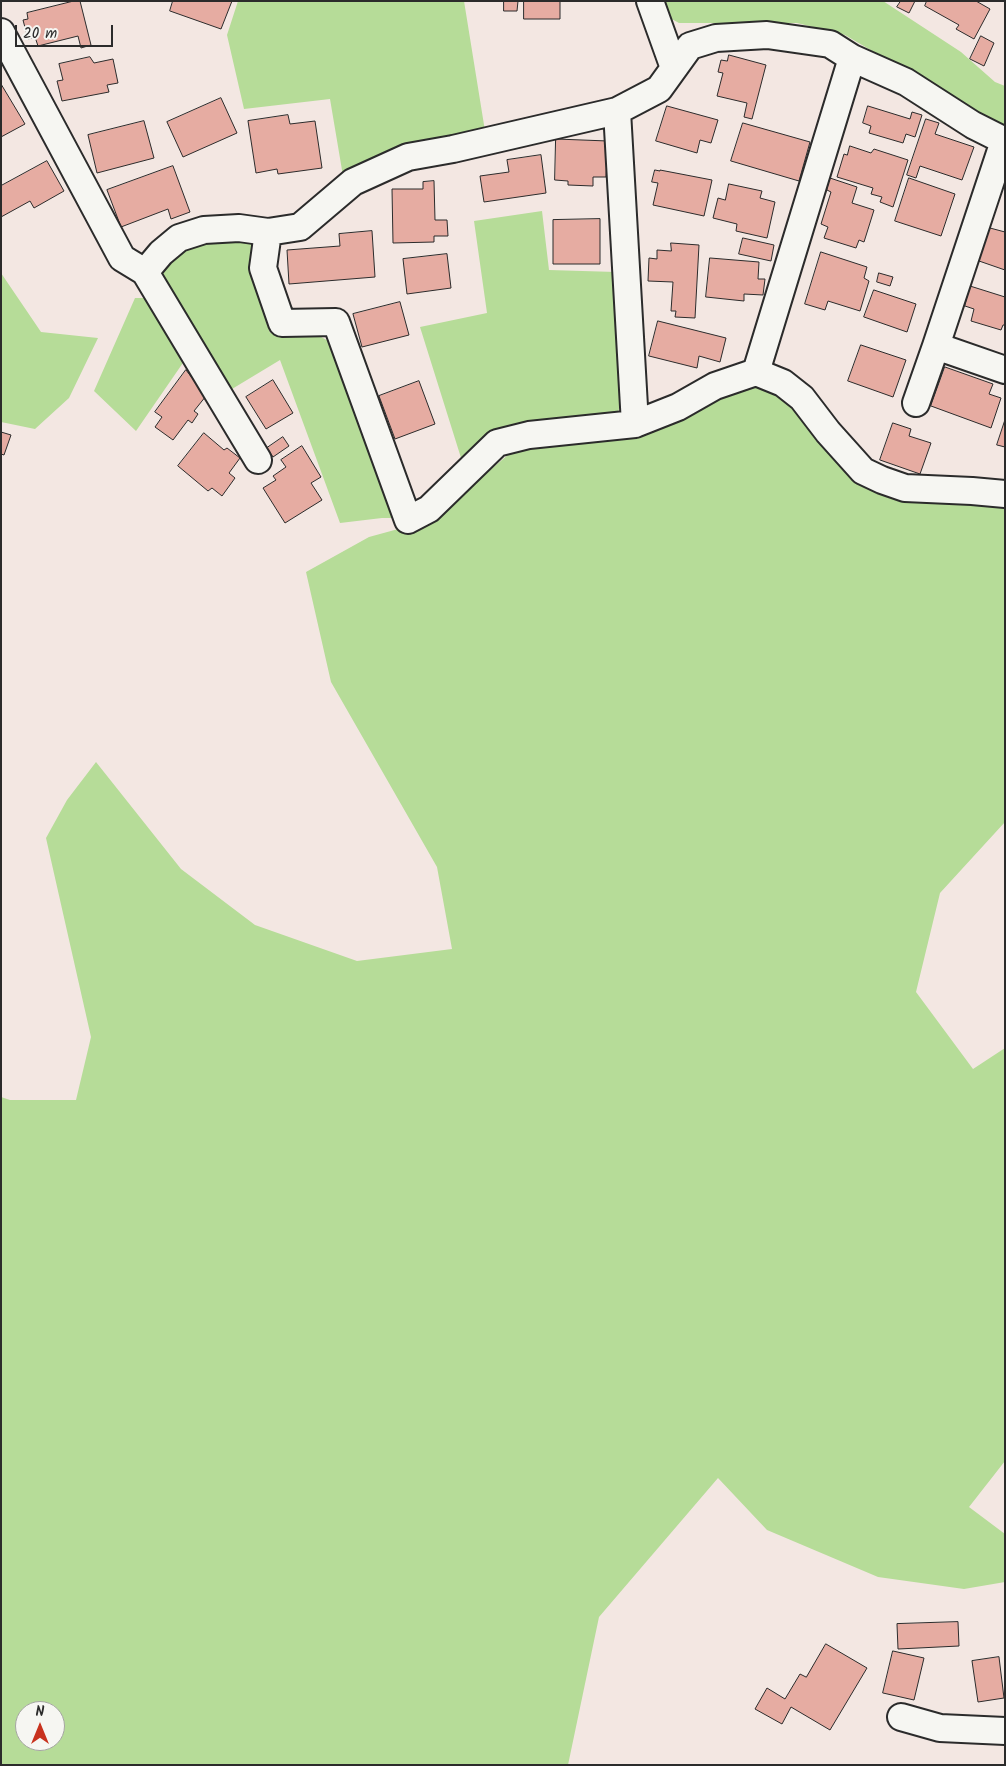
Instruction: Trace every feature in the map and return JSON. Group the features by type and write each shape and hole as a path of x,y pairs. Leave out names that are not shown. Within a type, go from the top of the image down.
{"street":[{"path":"650,1 674,68"},
{"path":"1,32 122,258 145,272 258,460"},
{"path":"145,272 161,253 179,238 204,230 239,228 268,232 300,227 353,182 408,157 454,149 617,111 659,89 690,46 716,38 767,35 830,44 852,58 906,82 973,125 1004,141 916,403"},
{"path":"756,372 852,58"},
{"path":"617,111 635,424"},
{"path":"268,232 263,268 282,323 336,322 408,520 429,509 497,443 529,435 635,424 678,408 715,386 756,372 783,383 802,398 828,432 863,471 905,488 1005,494"},
{"path":"936,346 1005,370"},
{"path":"901,1717 940,1728 1005,1730"}],"green space":[{"path":"238,1 464,1 485,131 343,176 330,99 244,109 227,35"},
{"path":"660,1 883,1 961,52 995,82 1005,86 1005,129 845,35 797,23 679,23 668,17"},
{"path":"542,211 549,270 616,272 623,403 613,419 462,461 420,327 487,313 474,221"},
{"path":"206,240 253,240 260,242 253,255 270,333 306,328 335,345 393,510 391,518 340,523 280,360 232,389 160,279 161,264 182,247"},
{"path":"1,273 41,332 98,338 69,398 35,429 1,422"},
{"path":"135,298 151,298 187,357 136,431 94,391"},
{"path":"759,385 787,396 868,485 1005,503 1005,822 940,893 916,992 973,1069 1005,1048 1005,1461 969,1507 1005,1534 1005,1582 964,1589 878,1577 767,1530 718,1478 599,1617 568,1765 1,1765 1,1097 10,1100 76,1100 91,1037 46,838 67,800 96,762 181,869 255,925 357,961 452,949 437,867 331,682 306,572 369,537 431,520 509,454 559,442 727,391"}],"building":[{"path":"80,1 91,45 81,48 78,36 38,46 35,37 28,39 23,20 28,19 27,13"},
{"path":"173,1 232,1 221,29 170,11"},
{"path":"504,1 518,1 517,11 504,11"},
{"path":"524,1 560,1 560,19 524,19"},
{"path":"901,1 915,1 909,13 897,7"},
{"path":"927,1 976,1 990,9 974,39 956,29 959,25 925,6"},
{"path":"981,36 994,43 984,66 970,59"},
{"path":"729,55 766,65 752,119 744,117 747,103 717,96 723,73 718,72 721,60 727,61"},
{"path":"90,57 94,63 113,59 118,83 107,85 109,92 62,101 57,81 63,80 59,64"},
{"path":"1,84 25,124 1,137"},
{"path":"221,98 237,133 183,157 167,122"},
{"path":"667,106 718,120 711,143 700,140 697,153 656,141"},
{"path":"868,106 910,119 912,112 922,115 915,137 906,134 903,143 869,133 871,126 863,123"},
{"path":"288,115 290,124 315,121 322,168 278,174 277,169 256,173 248,121"},
{"path":"926,119 939,123 935,134 974,147 962,180 920,166 916,178 907,175"},
{"path":"144,121 154,158 97,173 88,135"},
{"path":"743,123 810,142 799,181 731,161"},
{"path":"556,139 608,141 606,177 593,177 593,186 568,185 568,181 555,180"},
{"path":"850,146 871,153 874,149 908,160 893,207 880,202 882,197 871,194 873,188 837,177 844,154 847,155"},
{"path":"541,155 546,193 484,202 480,176 509,172 507,160"},
{"path":"47,161 64,191 34,208 30,201 1,217 1,186"},
{"path":"173,166 190,212 171,219 168,209 121,227 107,190"},
{"path":"655,170 712,180 704,216 653,205 658,183 652,182"},
{"path":"830,178 857,187 852,203 874,210 864,242 859,240 856,248 824,238 828,227 821,224 831,192 827,190"},
{"path":"909,178 955,194 941,236 895,221"},
{"path":"434,181 435,220 447,220 448,236 434,236 434,242 393,243 392,189 423,189 423,182"},
{"path":"729,184 762,191 760,198 775,202 767,238 736,231 737,224 713,218 718,198 725,200"},
{"path":"600,219 600,264 553,264 553,220"},
{"path":"990,228 1005,232 1005,270 979,261"},
{"path":"372,231 375,277 289,284 287,250 340,246 339,234"},
{"path":"743,238 774,245 771,261 739,254"},
{"path":"671,243 699,245 695,318 675,317 676,311 671,311 673,282 648,281 649,258 657,259 657,250 671,251"},
{"path":"821,252 867,267 864,278 869,281 860,311 828,301 825,310 805,304"},
{"path":"447,254 451,288 407,294 403,259"},
{"path":"710,258 759,262 758,279 765,279 763,295 744,294 744,301 706,297"},
{"path":"879,273 893,277 890,286 877,282"},
{"path":"970,286 1005,297 1005,325 1003,325 1001,330 971,321 974,309 965,306"},
{"path":"874,290 916,304 907,332 864,317"},
{"path":"400,302 409,335 362,347 353,314"},
{"path":"658,321 726,338 720,362 699,356 697,368 649,356"},
{"path":"861,345 906,360 893,397 848,381"},
{"path":"945,367 993,384 989,394 1001,398 991,428 931,406"},
{"path":"186,370 206,396 194,411 198,414 192,423 188,420 173,440 155,427 162,417 155,412"},
{"path":"273,380 293,413 266,429 246,397"},
{"path":"419,381 435,424 395,439 379,396"},
{"path":"1005,420 1005,447 997,445"},
{"path":"893,423 911,429 909,436 931,443 920,474 880,460"},
{"path":"1,432 11,435 4,455 1,454"},
{"path":"204,433 224,450 227,448 240,458 229,473 235,478 222,496 212,488 208,491 178,466"},
{"path":"283,437 289,446 273,457 267,448"},
{"path":"302,446 321,477 311,483 322,500 285,523 263,488 276,480 273,476 286,467 281,460"},
{"path":"958,1622 959,1646 898,1649 897,1624"},
{"path":"826,1644 867,1668 830,1730 791,1707 782,1724 755,1709 767,1688 785,1699 800,1674 806,1677"},
{"path":"893,1651 924,1658 914,1700 883,1693"},
{"path":"999,1657 1004,1698 978,1702 972,1661"}]}
